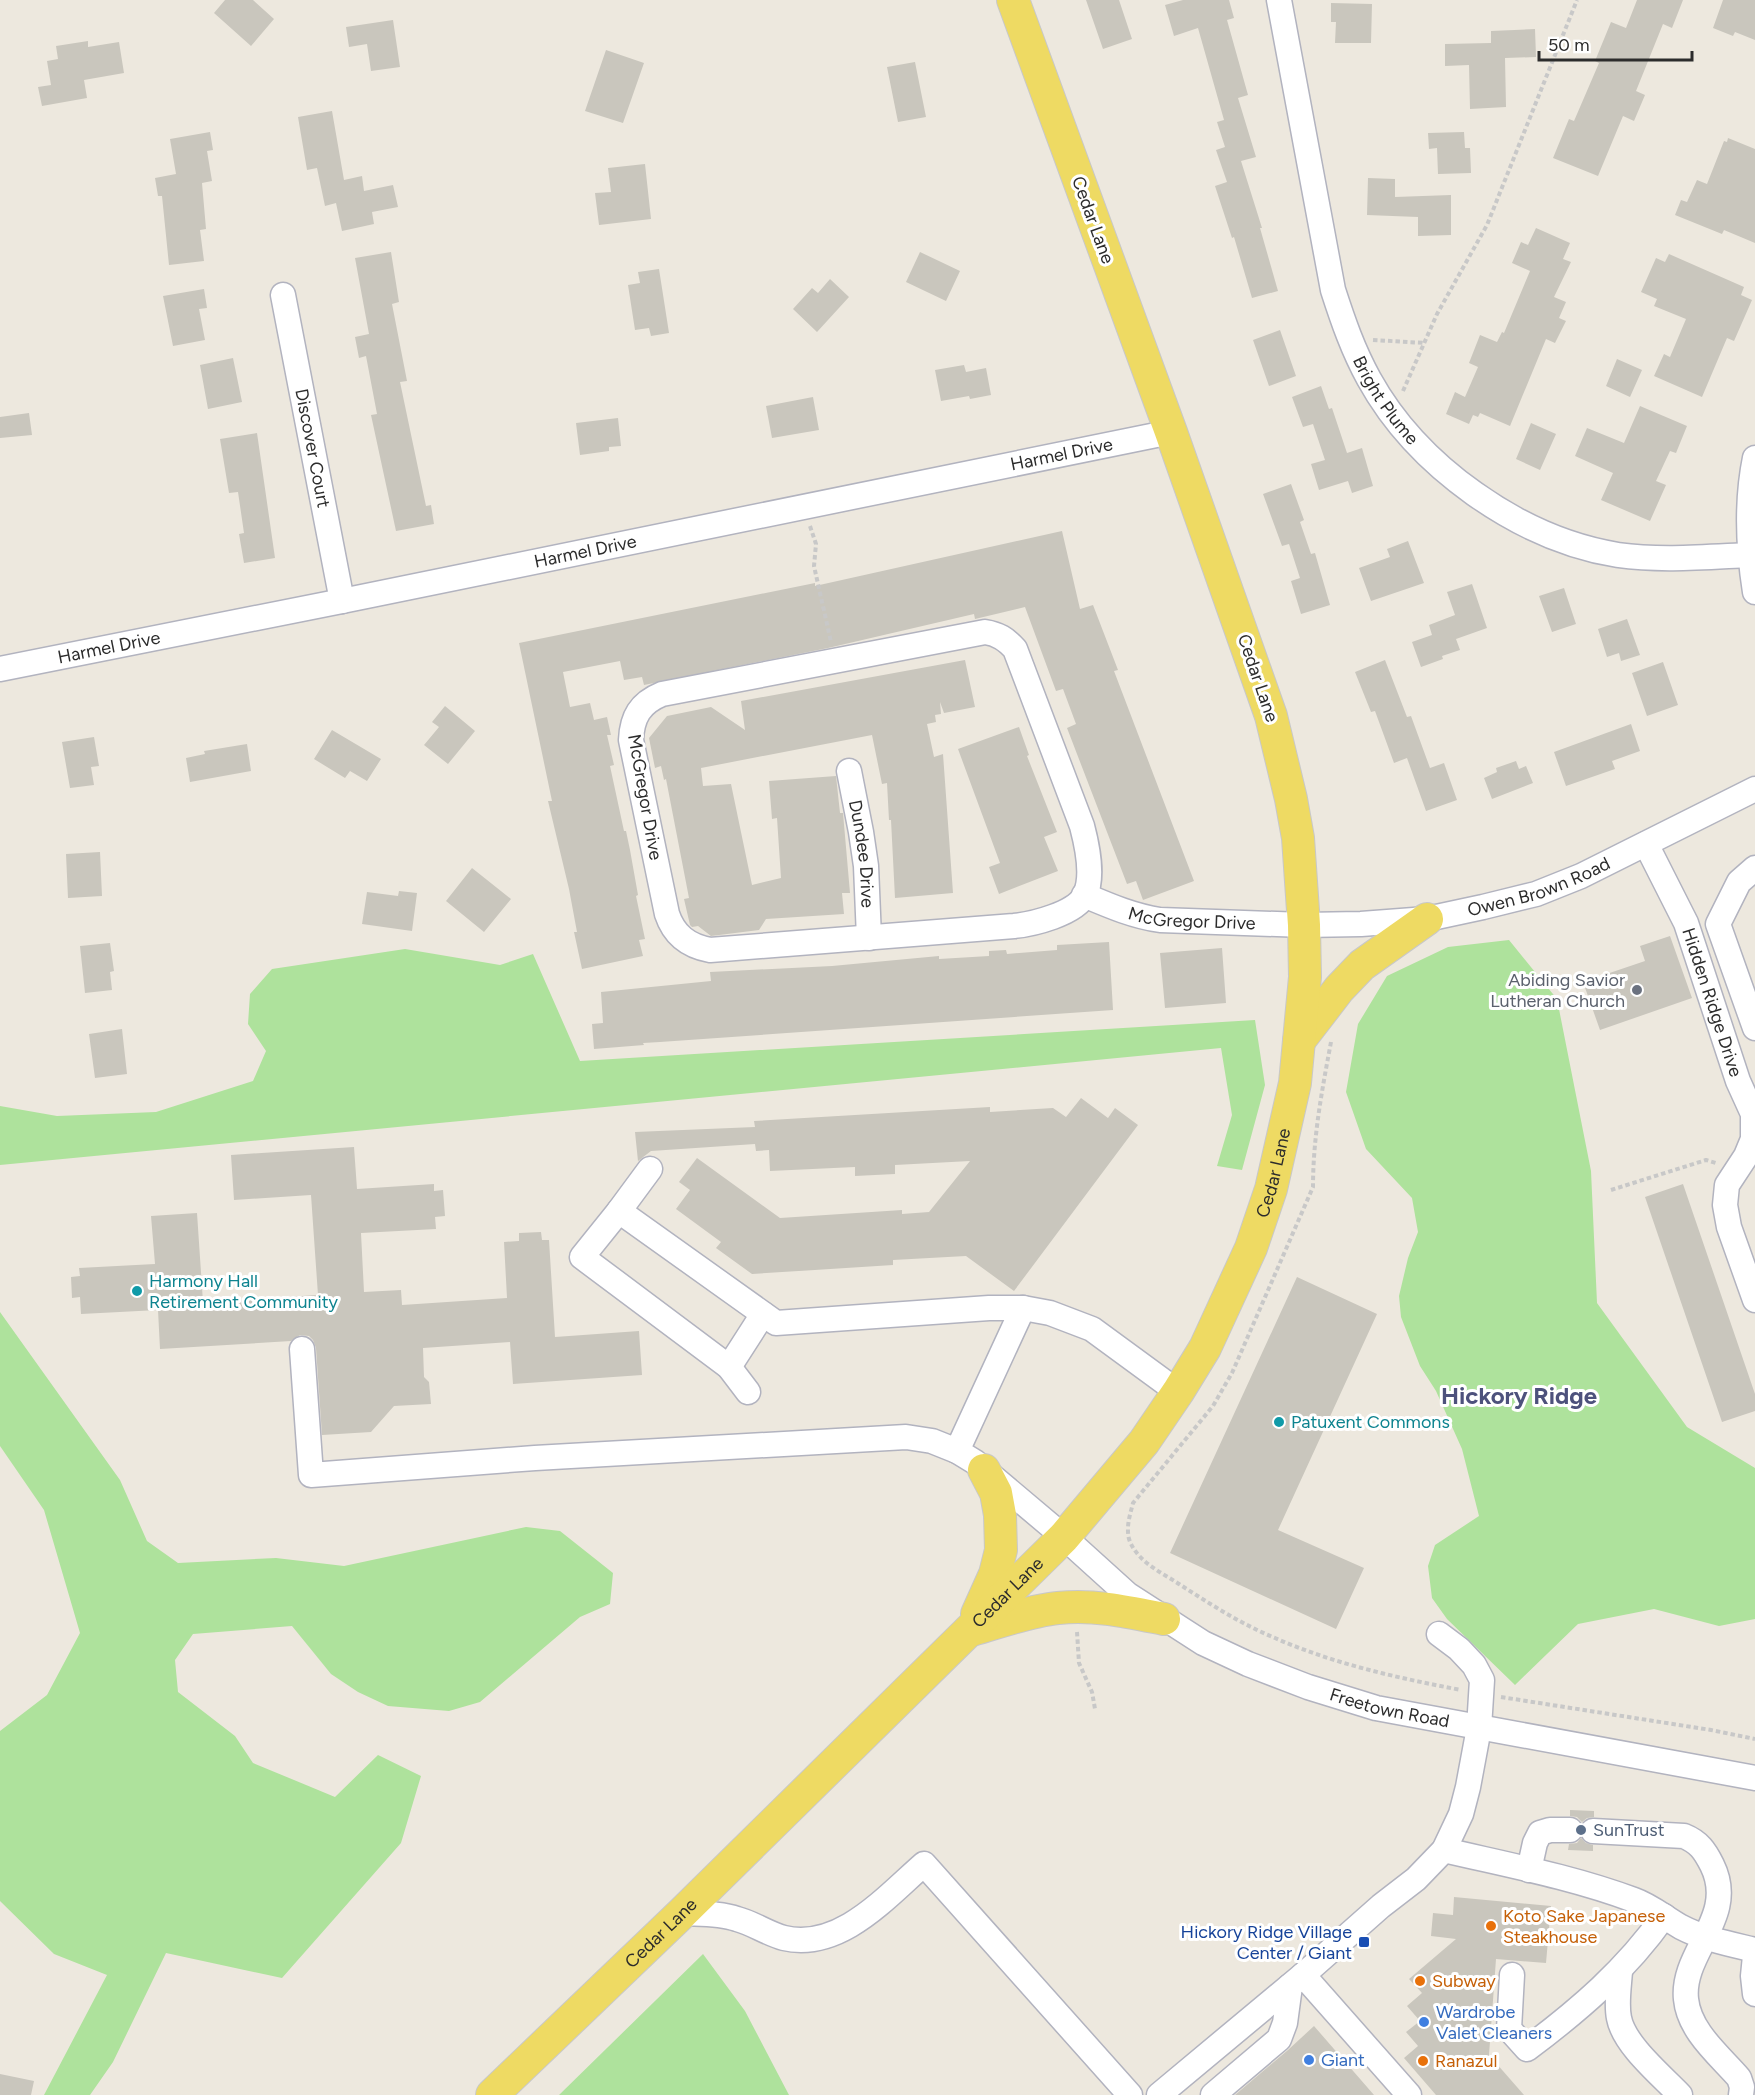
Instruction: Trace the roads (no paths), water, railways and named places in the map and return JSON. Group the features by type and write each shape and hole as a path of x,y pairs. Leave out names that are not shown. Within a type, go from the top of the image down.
{"main road":[{"name":"Cedar Lane","path":"492,2095 682,1913 1064,1537 1144,1442 1205,1348 1234,1290 1271,1189 1283,1144 1295,1083 1305,977 1298,838 1279,742 1242,630 1013,0"},
{"path":"1299,1041 1338,989 1362,965 1427,919"},
{"path":"969,1631 995,1574 1001,1550 1000,1515 996,1494 984,1470"},
{"path":"969,1631 1057,1608 1096,1607 1164,1619"}],"street":[{"name":"Bright Plume","path":"1279,0 1334,290 1353,349 1370,381 1416,442 1446,473 1482,499 1531,528 1568,542 1617,555 1667,559 1749,555"},
{"name":"Discover Court","path":"283,295 342,602"},
{"name":"Harmel Drive","path":"0,669 342,602 1171,432"},
{"path":"1755,458 1750,489 1749,555 1755,592"},
{"name":"McGregor Drive","path":"978,632 996,633 1015,649 1082,825 1088,847 1089,863 1084,895 1063,912 1033,924 710,950 698,947 679,936 667,914 632,740 635,716 650,699 662,694 978,632"},
{"name":"Dundee Drive","path":"849,771 864,855 869,938"},
{"name":"Owen Brown Road","path":"1304,925 1427,919 1536,894 1581,876 1755,789"},
{"name":"Hidden Ridge Drive","path":"1646,844 1686,923 1738,1081 1753,1114 1753,1139 1746,1156 1727,1185 1725,1205 1729,1227 1755,1300"},
{"path":"1755,868 1739,882 1718,924 1755,1028"},
{"name":"McGregor Drive","path":"1084,895 1118,910 1160,921 1304,925"},
{"path":"650,1169 582,1257 729,1367 748,1392"},
{"path":"619,1211 776,1323 989,1308 1023,1308 1050,1313 1092,1329 1178,1392"},
{"path":"957,1451 1023,1308"},
{"path":"729,1367 763,1314"},
{"name":"Freetown Road","path":"302,1349 311,1475 535,1458 906,1437 932,1441 957,1451 984,1470 1127,1594 1164,1619 1203,1643 1308,1687 1376,1708 1755,1778"},
{"path":"1159,2095 1296,1981 1381,1906 1416,1879 1444,1850 1461,1814 1479,1728 1482,1680 1474,1665 1459,1649 1439,1634"},
{"path":"1529,1870 1535,1843 1540,1833 1550,1830 1569,1830"},
{"path":"1593,1831 1684,1836 1694,1840 1703,1849 1717,1875 1719,1890 1717,1906 1707,1937 1691,1965 1686,1999 1689,2016 1698,2031 1739,2078 1742,2087 1741,2095"},
{"path":"1444,1850 1588,1884 1643,1903 1683,1928 1755,1950"},
{"path":"682,1913 736,1918 782,1938 815,1940 833,1935 854,1923 924,1864 1130,2095"},
{"path":"1512,1975 1509,2029 1527,2049 1562,2022 1620,1971 1644,1945 1664,1916"},
{"path":"1755,1956 1753,1976 1755,1994"},
{"path":"1620,1971 1618,2018 1623,2030 1636,2048 1680,2095"},
{"path":"1213,2095 1279,2039 1296,1981"},
{"path":"1296,1981 1409,2095"}],"place":[{"name":"Abiding Savior Lutheran Church","path":"1637,990"},
{"name":"Harmony Hall Retirement Community","path":"137,1291"},
{"name":"Patuxent Commons","path":"1279,1422"},
{"name":"SunTrust","path":"1581,1830"},
{"name":"Koto Sake Japanese Steakhouse","path":"1491,1926"},
{"name":"Hickory Ridge Village Center / Giant","path":"1364,1942"},
{"name":"Subway","path":"1420,1981"},
{"name":"Wardrobe Valet Cleaners","path":"1424,2022"},
{"name":"Giant","path":"1309,2060"},
{"name":"Ranazul","path":"1423,2061"}],"district":[{"name":"Hickory Ridge","path":"1519,1395"}]}
